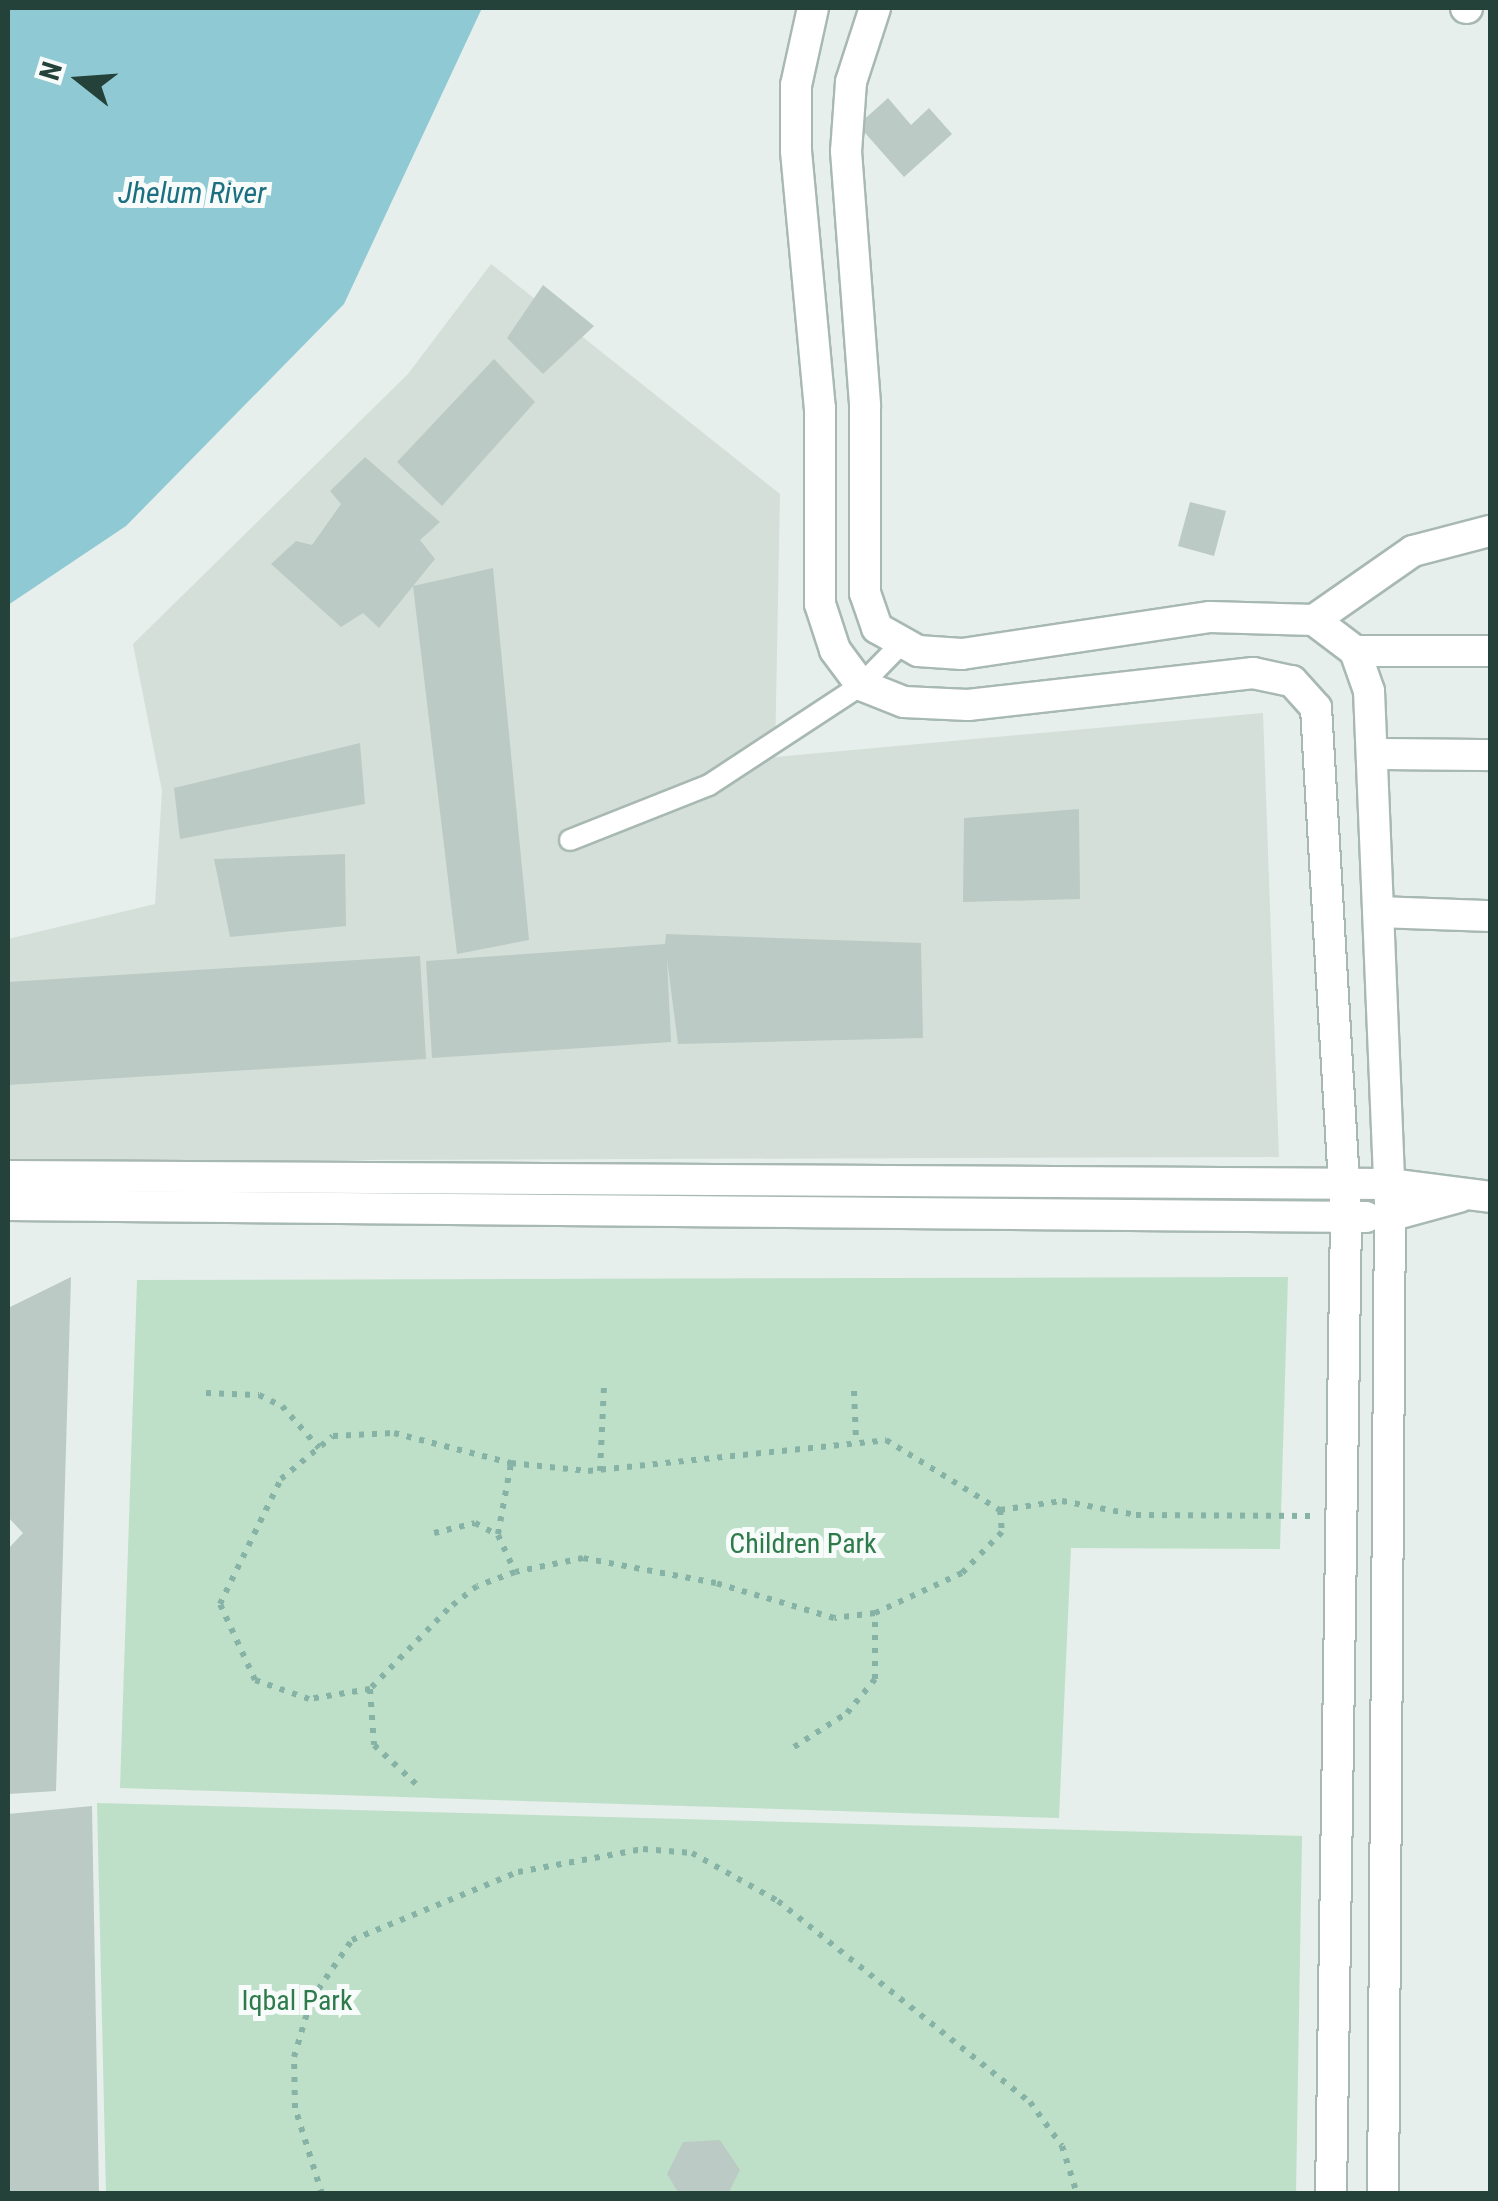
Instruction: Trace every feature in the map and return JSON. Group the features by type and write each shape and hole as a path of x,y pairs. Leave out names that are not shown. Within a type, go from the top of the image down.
{"main road":[{"path":"813,8 796,85 796,151 820,408 820,604 835,650 861,686 904,702 968,706 1252,673 1292,681 1316,708 1346,1186 1330,2194"},
{"path":"867,10 851,82 846,150 865,406 865,593 877,628 902,643 962,654 1210,617 1314,620 1355,651 1369,691 1389,1184 1384,2194"},
{"path":"1314,620 1413,551 1490,532"},
{"path":"1355,651 1490,651"},
{"path":"1374,754 1490,755"},
{"path":"1379,912 1490,916"},
{"path":"8,1176 1389,1184 1430,1185 1459,1197 1490,1197"},
{"path":"8,1205 1346,1218 1432,1210 1459,1197"}],"lane":[{"path":"570,840 708,784 861,686 902,643"}],"path":[{"path":"600,1470 604,1386"},
{"path":"854,1391 856,1440"},
{"path":"206,1393 259,1395 282,1406 318,1448"},
{"path":"1000,1510 1002,1532 962,1573 876,1614 834,1618 716,1582 583,1558 515,1572 478,1586 448,1608 370,1689 309,1699 255,1680 220,1604 258,1515 281,1480 333,1436 394,1432 511,1463 600,1470 856,1440 886,1440 1000,1510 1062,1501 1136,1515 1341,1516"},
{"path":"511,1463 498,1535 515,1572"},
{"path":"434,1534 475,1523 498,1535"},
{"path":"794,1746 847,1713 875,1679 876,1614"},
{"path":"370,1689 374,1746 417,1785"},
{"path":"322,2194 295,2108 294,2057 311,2000 352,1940 518,1872 643,1849 692,1853 778,1902 1030,2102 1062,2146 1077,2194"}],"shaded area":[{"path":"491,264 780,494 775,757 1263,713 1279,1157 8,1161 8,939 155,904 162,791 133,644 408,374"}],"green space":[{"name":"Children Park","path":"1288,1277 1280,1549 1071,1548 1059,1818 120,1788 137,1280"},
{"name":"Iqbal Park","path":"97,1803 1302,1836 1296,2193 106,2193"}],"water":[{"name":"Jhelum River","path":"8,8 482,8 344,304 126,526 8,605"}],"building":[{"path":"888,98 911,125 929,108 952,134 904,177 858,125"},
{"path":"543,285 594,326 543,374 507,338"},
{"path":"494,359 535,402 442,506 397,462"},
{"path":"365,457 440,522 420,540 435,559 379,628 363,613 341,627 271,564 296,541 312,545 341,504 330,491"},
{"path":"1190,502 1226,511 1214,556 1178,546"},
{"path":"493,568 529,940 457,954 413,586"},
{"path":"360,743 365,804 180,839 174,788"},
{"path":"1079,809 1080,899 963,902 964,818"},
{"path":"345,854 346,926 230,937 214,859"},
{"path":"666,934 921,943 923,1038 678,1044 667,959 671,1042 432,1058 426,961 665,944"},
{"path":"420,956 426,1059 8,1085 8,982"},
{"path":"71,1277 56,1791 8,1794 8,1549 23,1533 8,1517 8,1308"},
{"path":"92,1806 99,2194 8,2194 8,1814"},
{"path":"720,2140 740,2170 728,2194 679,2194 667,2174 683,2142"}]}
